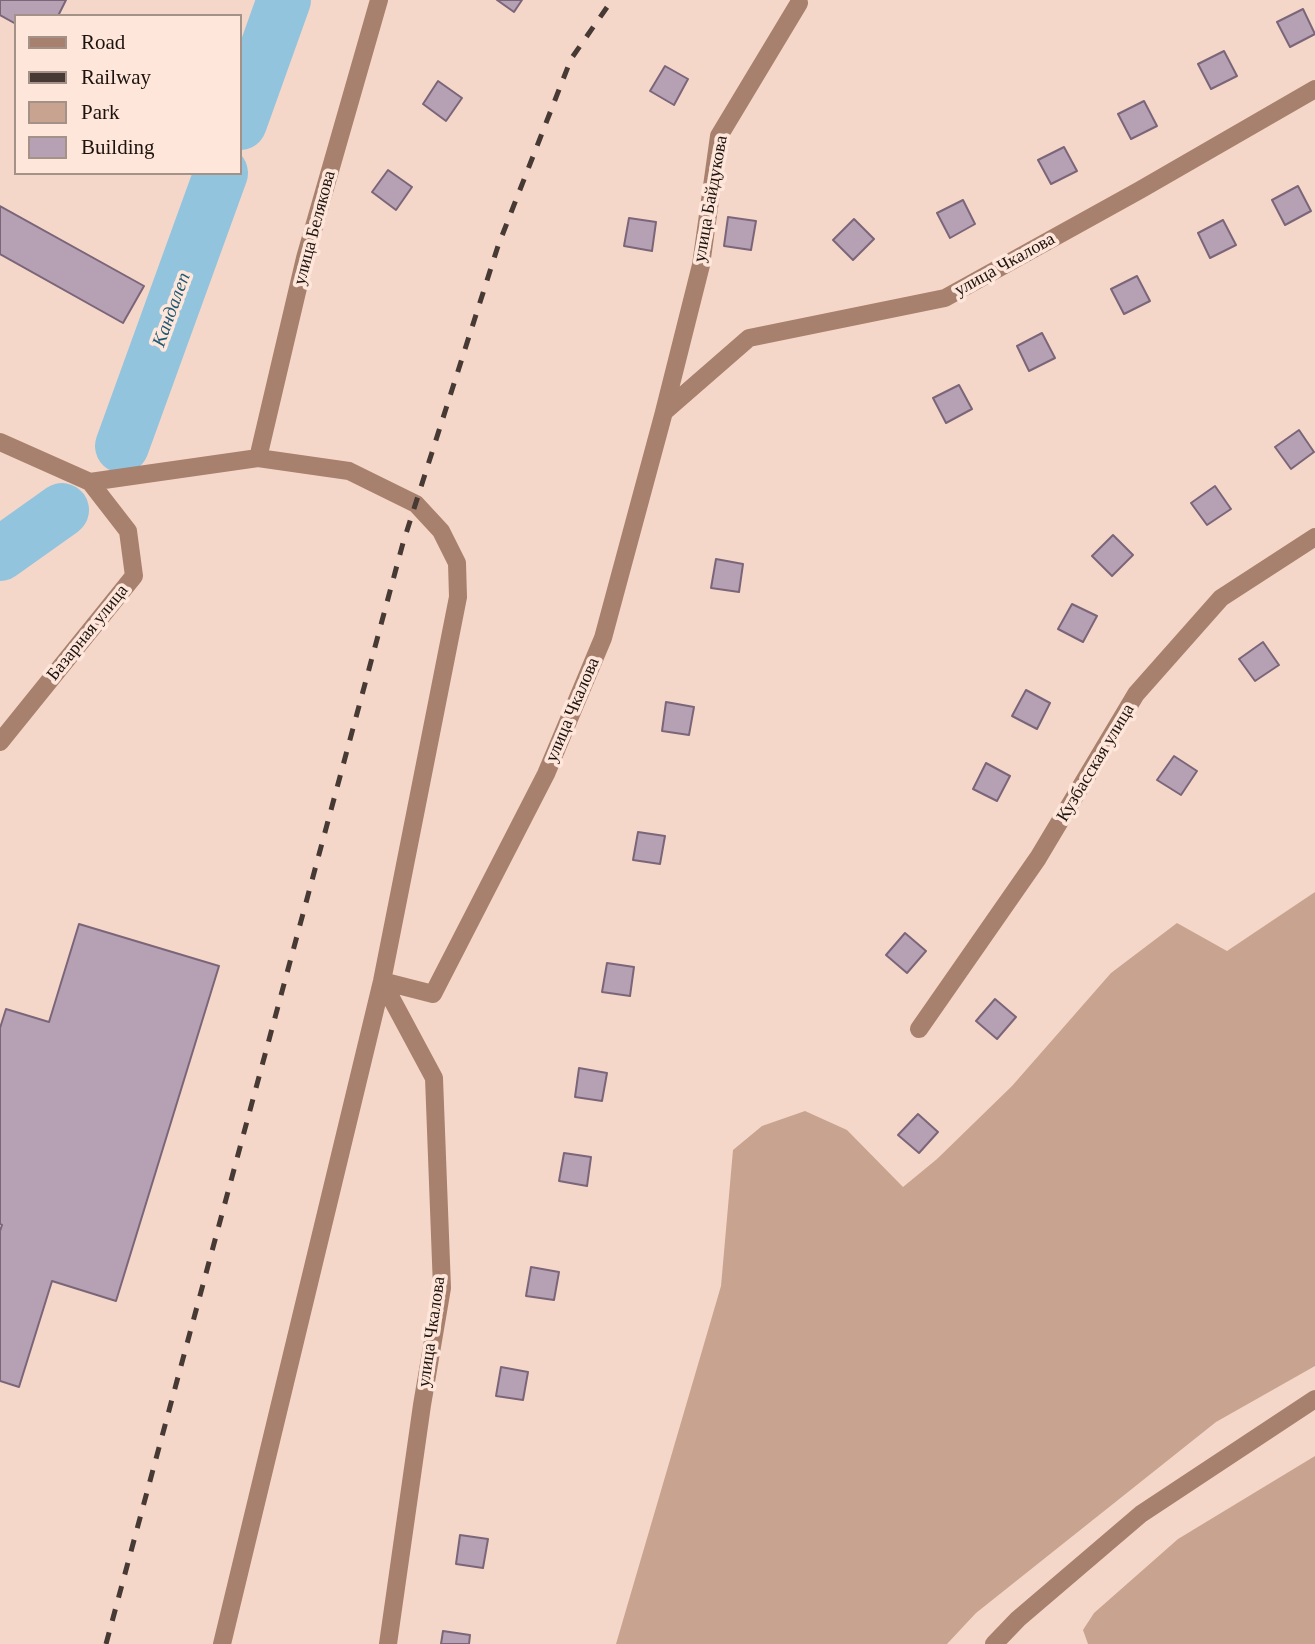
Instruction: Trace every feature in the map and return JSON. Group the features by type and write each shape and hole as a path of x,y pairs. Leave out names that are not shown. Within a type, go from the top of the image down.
{"street":[{"name":"улица Белякова","path":"258,458 305,258 379,0"},
{"name":"улица Байдукова","path":"664,412 701,265 719,136 799,3"},
{"name":"улица Чкалова","path":"382,981 433,994 540,786 603,638 664,412 749,338 945,298 1315,89"},
{"path":"0,442 90,482 258,458 349,471 416,504 441,531 457,563 458,597 382,981 222,1644"},
{"name":"Базарная улица","path":"0,742 134,576 128,531 90,482"},
{"name":"Кузбасская улица","path":"919,1029 1038,858 1136,694 1221,598 1315,537"},
{"name":"улица Чкалова","path":"382,981 434,1078 442,1288 422,1405 388,1644"},
{"path":"995,1644 1018,1619 1141,1514 1315,1399"}],"green space":[{"path":"1315,892 1315,1366 1216,1422 976,1613 947,1644 616,1644 721,1286 733,1150 762,1126 805,1111 847,1130 903,1187 937,1159 1012,1086 1111,973 1177,923 1227,951"},
{"path":"1315,1456 1315,1644 1088,1644 1083,1630 1094,1613 1178,1539"}],"building":[{"path":"0,0 66,0 59,14 14,14 14,23 0,15"},
{"path":"497,0 522,0 514,12"},
{"path":"1303,9 1315,34 1290,47 1277,22"},
{"path":"1224,51 1237,76 1211,89 1198,64"},
{"path":"665,66 688,79 674,105 650,91"},
{"path":"438,81 462,98 446,121 423,104"},
{"path":"1144,101 1157,126 1131,139 1118,114"},
{"path":"1064,147 1077,171 1051,184 1038,160"},
{"path":"388,170 412,187 396,210 372,192"},
{"path":"1298,186 1311,211 1285,225 1272,200"},
{"path":"963,200 975,224 950,238 937,213"},
{"path":"0,206 144,286 123,323 0,254"},
{"path":"728,217 756,221 751,250 724,246"},
{"path":"629,218 656,222 652,251 624,246"},
{"path":"854,219 874,239 853,260 833,240"},
{"path":"1223,220 1236,245 1210,258 1198,233"},
{"path":"1137,276 1150,301 1124,314 1111,289"},
{"path":"1042,333 1055,358 1029,371 1017,346"},
{"path":"959,385 972,409 946,423 933,398"},
{"path":"1299,430 1314,452 1291,469 1275,447"},
{"path":"1215,486 1231,509 1207,525 1191,503"},
{"path":"1113,535 1133,555 1112,576 1092,556"},
{"path":"716,559 743,564 739,592 711,588"},
{"path":"1072,604 1097,616 1083,642 1058,629"},
{"path":"1263,642 1279,665 1255,681 1239,659"},
{"path":"1026,690 1050,703 1037,729 1012,716"},
{"path":"666,702 694,707 689,735 662,731"},
{"path":"1174,756 1197,771 1181,795 1157,780"},
{"path":"986,763 1010,776 997,801 973,789"},
{"path":"638,832 665,836 660,864 633,860"},
{"path":"79,924 219,966 116,1301 52,1281 19,1387 0,1381 0,1028 6,1009 49,1022"},
{"path":"905,933 926,951 907,973 886,955"},
{"path":"607,963 634,967 630,996 602,992"},
{"path":"995,999 1016,1017 997,1039 976,1021"},
{"path":"579,1068 607,1073 602,1101 575,1097"},
{"path":"918,1114 938,1132 919,1153 898,1135"},
{"path":"564,1153 591,1157 587,1186 559,1181"},
{"path":"531,1267 559,1272 554,1300 526,1296"},
{"path":"501,1367 528,1372 523,1400 496,1396"},
{"path":"460,1535 488,1539 483,1568 456,1564"},
{"path":"443,1631 470,1635 469,1644 441,1644"}],"waterway":[{"name":"Кандалеп","path":"242,117 284,0"},
{"name":"Кандалеп","path":"122,446 220,175"},
{"name":"Кандалеп","path":"0,554 62,510"}],"railway":[{"path":"106,1644 403,543 498,246 571,59 612,0"}]}
